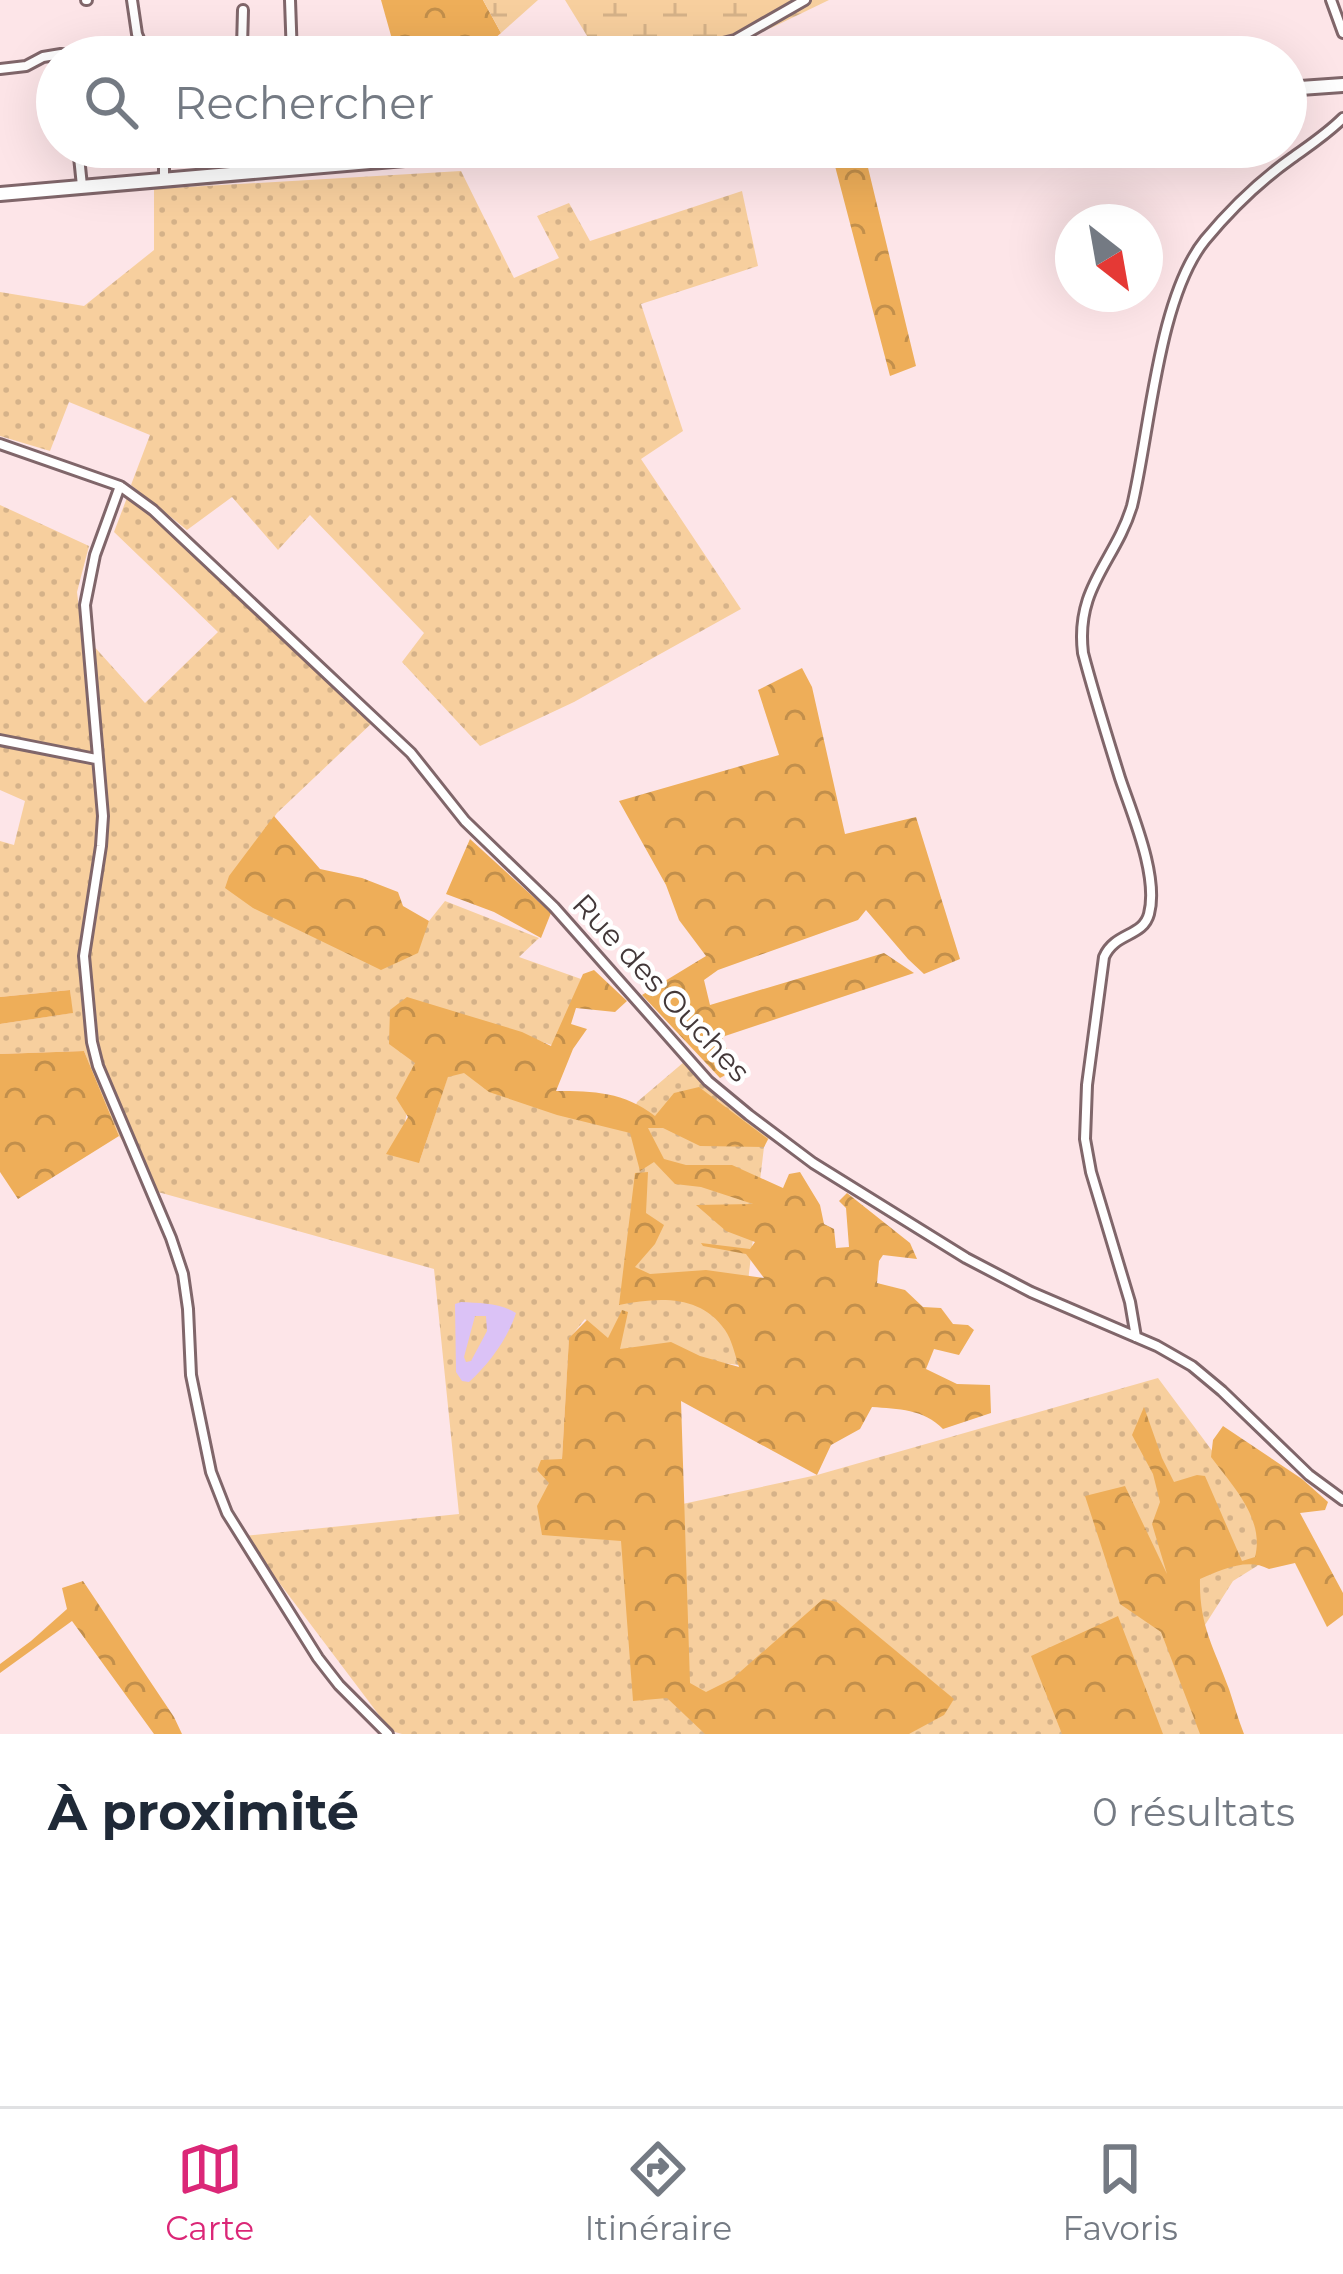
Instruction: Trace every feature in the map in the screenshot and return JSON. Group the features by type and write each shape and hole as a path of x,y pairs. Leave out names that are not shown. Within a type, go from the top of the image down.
{"main road":[{"path":"1307,87 1343,85"},
{"path":"0,194 294,168"}],"street":[{"path":"132,0 138,36"},
{"path":"290,0 291,36"},
{"path":"742,36 805,0"},
{"path":"1331,0 1343,33"},
{"path":"242,36 243,10"},
{"path":"0,69 36,61"},
{"path":"1307,148 1343,118"},
{"path":"81,168 82,186"},
{"path":"164,168 164,180"},
{"path":"1136,1337 1089,1162 1085,1112 1104,957 1115,940 1147,922 1150,894 1143,847 1096,700 1080,631 1089,592 1132,506 1175,297 1193,256 1280,168"},
{"name":"Rue des Ouches","path":"0,444 120,486 153,510 411,753 465,821 554,907 722,1093 813,1163 946,1246 1031,1292 1174,1355 1207,1378 1309,1475 1343,1500"},
{"path":"120,486 95,555 86,604 103,830 84,956 92,1042 183,1274 191,1376 220,1498 318,1658 388,1734"},
{"path":"0,740 96,759"}],"green space":[{"path":"381,0 483,0 501,33 498,36 391,36"},
{"path":"483,0 538,0 501,33"},
{"path":"565,0 829,0 771,28 729,36 587,36"},
{"path":"836,168 868,168 916,366 890,376"},
{"path":"461,171 514,278 559,258 537,216 569,203 590,241 742,191 758,266 641,304 683,431 641,459 741,609 574,702 480,746 402,662 424,633 310,515 278,550 232,497 187,530 131,485 150,435 69,402 50,451 0,436 0,292 84,306 154,250 154,189"},
{"path":"128,495 373,722 277,813 226,887 415,952 429,921 445,901 539,938 519,957 581,979 555,1046 405,999 415,1062 400,1153 420,1160 448,1076 462,1071 627,1132 637,1102 684,1062 770,1136 764,1147 738,1365 619,1349 585,1319 569,1339 562,1459 543,1534 817,1475 1158,1378 1262,1518 1265,1561 1233,1581 1198,1636 1222,1734 391,1731 244,1536 459,1514 434,1269 158,1192 119,1136 84,1051 0,1054 0,1024 72,1013 70,990 0,997 0,841 14,845 25,801 0,790 0,505 89,546 77,592 82,633 145,703 218,632 114,532"},
{"path":"802,668 812,687 845,834 916,817 960,959 924,974 866,910 858,920 718,970 704,980 710,1005 884,953 914,973 722,1037 735,1070 720,1078 642,995 706,956 679,920 666,885 619,801 779,755 758,690"},
{"path":"274,816 320,869 398,892 403,906 429,921 418,953 381,970 253,908 225,888"},
{"path":"470,839 551,913 541,938 494,912 446,894"},
{"path":"594,970 627,1001 615,1012 576,1008 571,1024 587,1029 556,1091 608,1094 655,1116 674,1093 699,1087 768,1139 764,1147 700,1146 663,1128 648,1128 664,1159 686,1165 732,1165 783,1188 789,1174 800,1172 820,1205 824,1224 834,1229 836,1248 849,1247 846,1208 839,1201 847,1193 910,1243 917,1259 883,1255 877,1283 905,1290 923,1307 941,1308 953,1324 974,1330 959,1355 934,1349 926,1369 957,1384 990,1385 991,1413 943,1429 919,1414 872,1407 860,1429 831,1445 817,1475 681,1401 690,1683 706,1692 732,1679 823,1599 837,1602 954,1699 944,1715 909,1734 705,1734 667,1698 633,1701 621,1541 542,1535 537,1506 549,1483 537,1470 541,1460 562,1459 569,1338 587,1320 608,1338 622,1310 628,1312 620,1349 671,1342 739,1367 725,1330 704,1310 663,1300 619,1305 635,1173 648,1172 646,1213 664,1225 635,1267 650,1274 706,1270 764,1278 746,1254 701,1243 750,1249 755,1242 726,1231 696,1205 753,1204 675,1184 654,1162 640,1171 630,1133 489,1092 464,1073 448,1077 419,1163 386,1154 408,1117 396,1098 415,1063 389,1044 390,1010 407,997 522,1032 551,1046 583,974"},
{"path":"70,990 73,1013 0,1024 0,997"},
{"path":"84,1051 119,1136 18,1199 0,1172 0,1054"},
{"path":"1144,1407 1174,1482 1205,1476 1242,1561 1255,1557 1257,1543 1245,1503 1211,1457 1213,1440 1223,1426 1328,1502 1325,1510 1300,1513 1343,1593 1343,1615 1327,1627 1295,1563 1269,1569 1243,1565 1200,1579 1205,1623 1244,1734 1200,1734 1161,1632 1120,1604 1085,1496 1125,1486 1167,1574 1152,1524 1160,1502 1153,1474 1132,1435"},
{"path":"83,1581 182,1734 154,1734 72,1621 0,1673 0,1664 67,1609 62,1588"},
{"path":"1118,1616 1163,1734 1062,1734 1031,1656"}],"shaded area":[{"path":"455,1304 490,1304 516,1313 497,1350 469,1382 456,1372","holes":["475,1316 486,1316 487,1331 466,1362"]}]}
